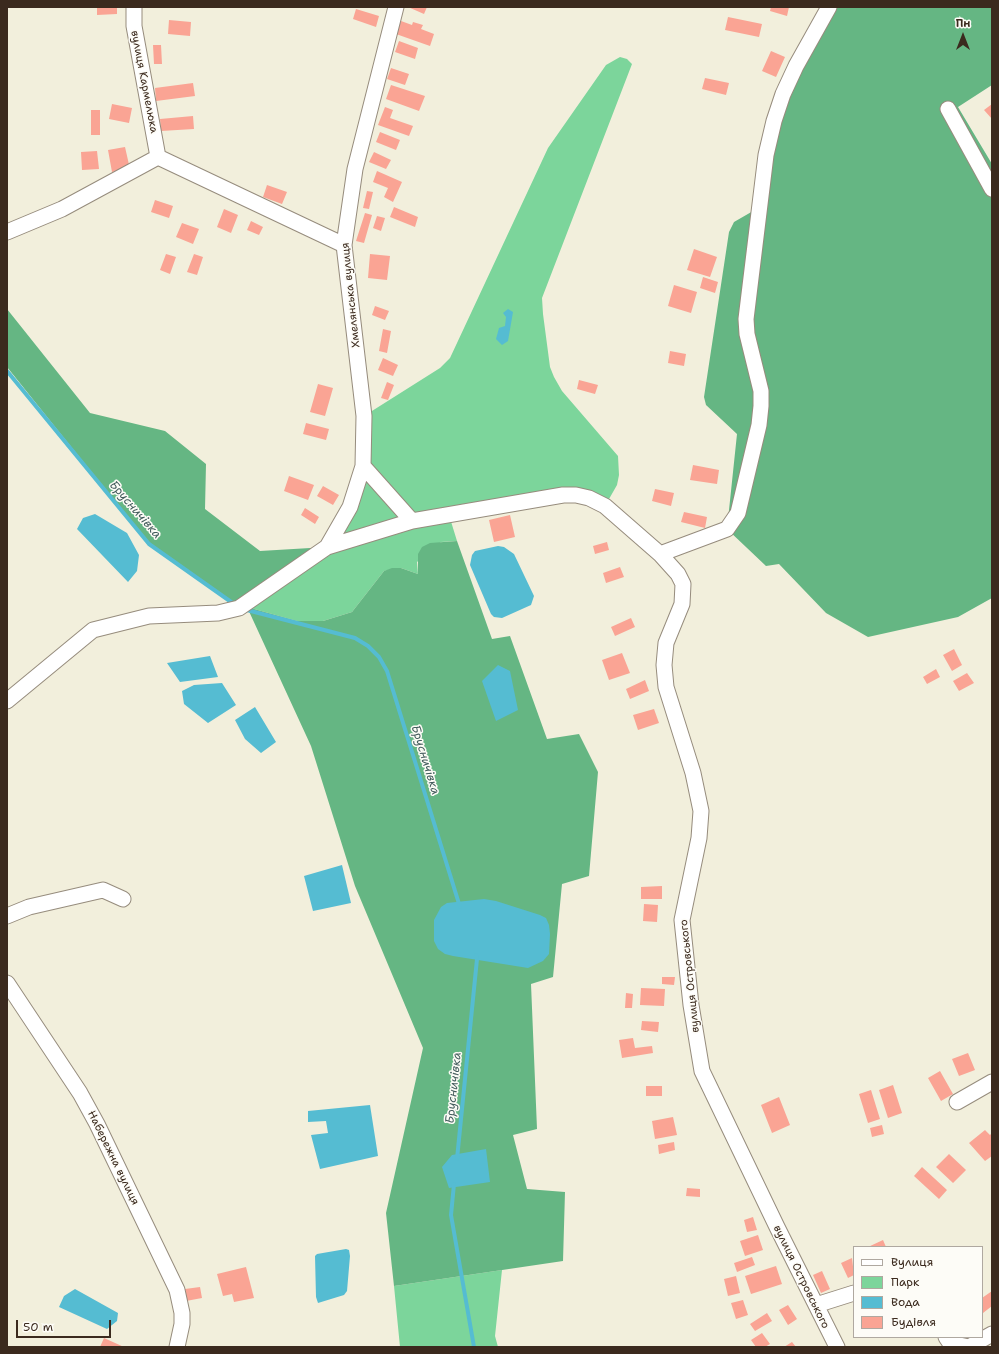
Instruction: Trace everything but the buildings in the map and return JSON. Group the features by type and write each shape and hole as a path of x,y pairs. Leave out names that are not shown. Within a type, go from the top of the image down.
{"street":[{"name":"вулиця Кармелюка","path":"134,7 134,26 158,157"},
{"name":"Хмелянська вулиця","path":"327,548 350,507 363,466 364,416 344,246 355,169 396,7"},
{"path":"7,701 93,630 149,616 218,614 239,608 327,548 412,521 563,495 576,495 589,498 605,506 660,554 727,529 738,513 759,425 761,406 761,391 747,334 746,319 766,155 774,121 784,94 796,66 829,7"},
{"path":"948,109 992,189"},
{"path":"7,232 62,209 158,157 344,246"},
{"path":"363,466 412,521"},
{"name":"вулиця Островського","path":"660,554 678,574 683,584 682,604 666,642 664,665 666,687 693,773 701,811 700,838 682,920 691,1005 702,1071 837,1347"},
{"path":"7,916 29,907 103,890 123,899"},
{"name":"Набережна вулиця","path":"7,983 80,1093 174,1284 182,1313 182,1324 177,1347"},
{"path":"957,1102 992,1082"},
{"path":"816,1305 853,1293"},
{"path":"948,1340 969,1347 992,1334"}],"green space":[{"path":"829,7 992,7 992,85 958,107 992,164 992,598 958,617 868,637 826,613 779,564 766,566 727,529 737,434 706,405 704,397 729,232 734,222 760,207 774,121"},
{"path":"620,57 627,59 632,64 542,298 550,367 554,377 562,391 618,456 619,475 617,485 605,506 589,498 449,515 457,541 441,542 417,562 418,574 401,568 384,571 352,612 323,621 297,621 247,607 327,547 350,507 364,416 440,368 450,358 548,148 606,65"},
{"path":"7,309 90,413 165,431 206,464 205,509 260,551 327,547 239,608 149,544 7,367"},
{"path":"457,541 492,639 510,636 547,739 579,734 598,772 589,876 562,884 553,977 531,984 537,1129 513,1135 527,1189 565,1192 563,1261 394,1286 386,1213 423,1048 355,886 311,746 247,607 297,621 323,621 352,612 384,571 392,568 401,568 418,574 418,554 422,547 430,543"},
{"path":"502,1270 495,1336 498,1347 400,1347 394,1286"}],"water":[{"path":"508,309 513,312 508,341 502,345 496,339 499,328 505,326 506,317 503,313"},
{"path":"95,514 127,533 139,555 137,571 128,582 77,529 83,518"},
{"path":"498,546 504,547 514,554 534,596 531,605 502,618 494,617 491,614 470,565 472,555 475,551"},
{"path":"210,656 218,677 180,682 167,663"},
{"path":"498,665 510,671 518,710 496,721 482,681"},
{"path":"222,683 236,705 208,723 184,704 182,691 194,685"},
{"path":"255,707 276,742 261,753 245,739 235,720"},
{"path":"342,865 351,903 313,911 304,876"},
{"path":"484,899 496,901 546,918 549,925 550,934 549,954 543,961 528,968 453,956 445,954 438,949 434,941 434,920 441,907 447,903"},
{"path":"370,1105 378,1156 320,1169 311,1135 328,1133 326,1121 308,1122 308,1111"},
{"path":"486,1149 490,1182 449,1188 442,1167 452,1155"},
{"path":"346,1249 349,1250 350,1256 347,1291 344,1295 318,1303 316,1297 315,1256 317,1254"},
{"path":"75,1289 118,1313 117,1321 107,1329 59,1307 64,1296"}],"waterway":[{"name":"Брусничівка","path":"7,371 149,544 234,604"},
{"name":"Брусничівка","path":"243,609 355,638 368,646 379,657 387,671 460,907"},
{"name":"Брусничівка","path":"457,1159 477,959 476,955"},
{"name":"Брусничівка","path":"454,1184 451,1215 474,1347"}]}
